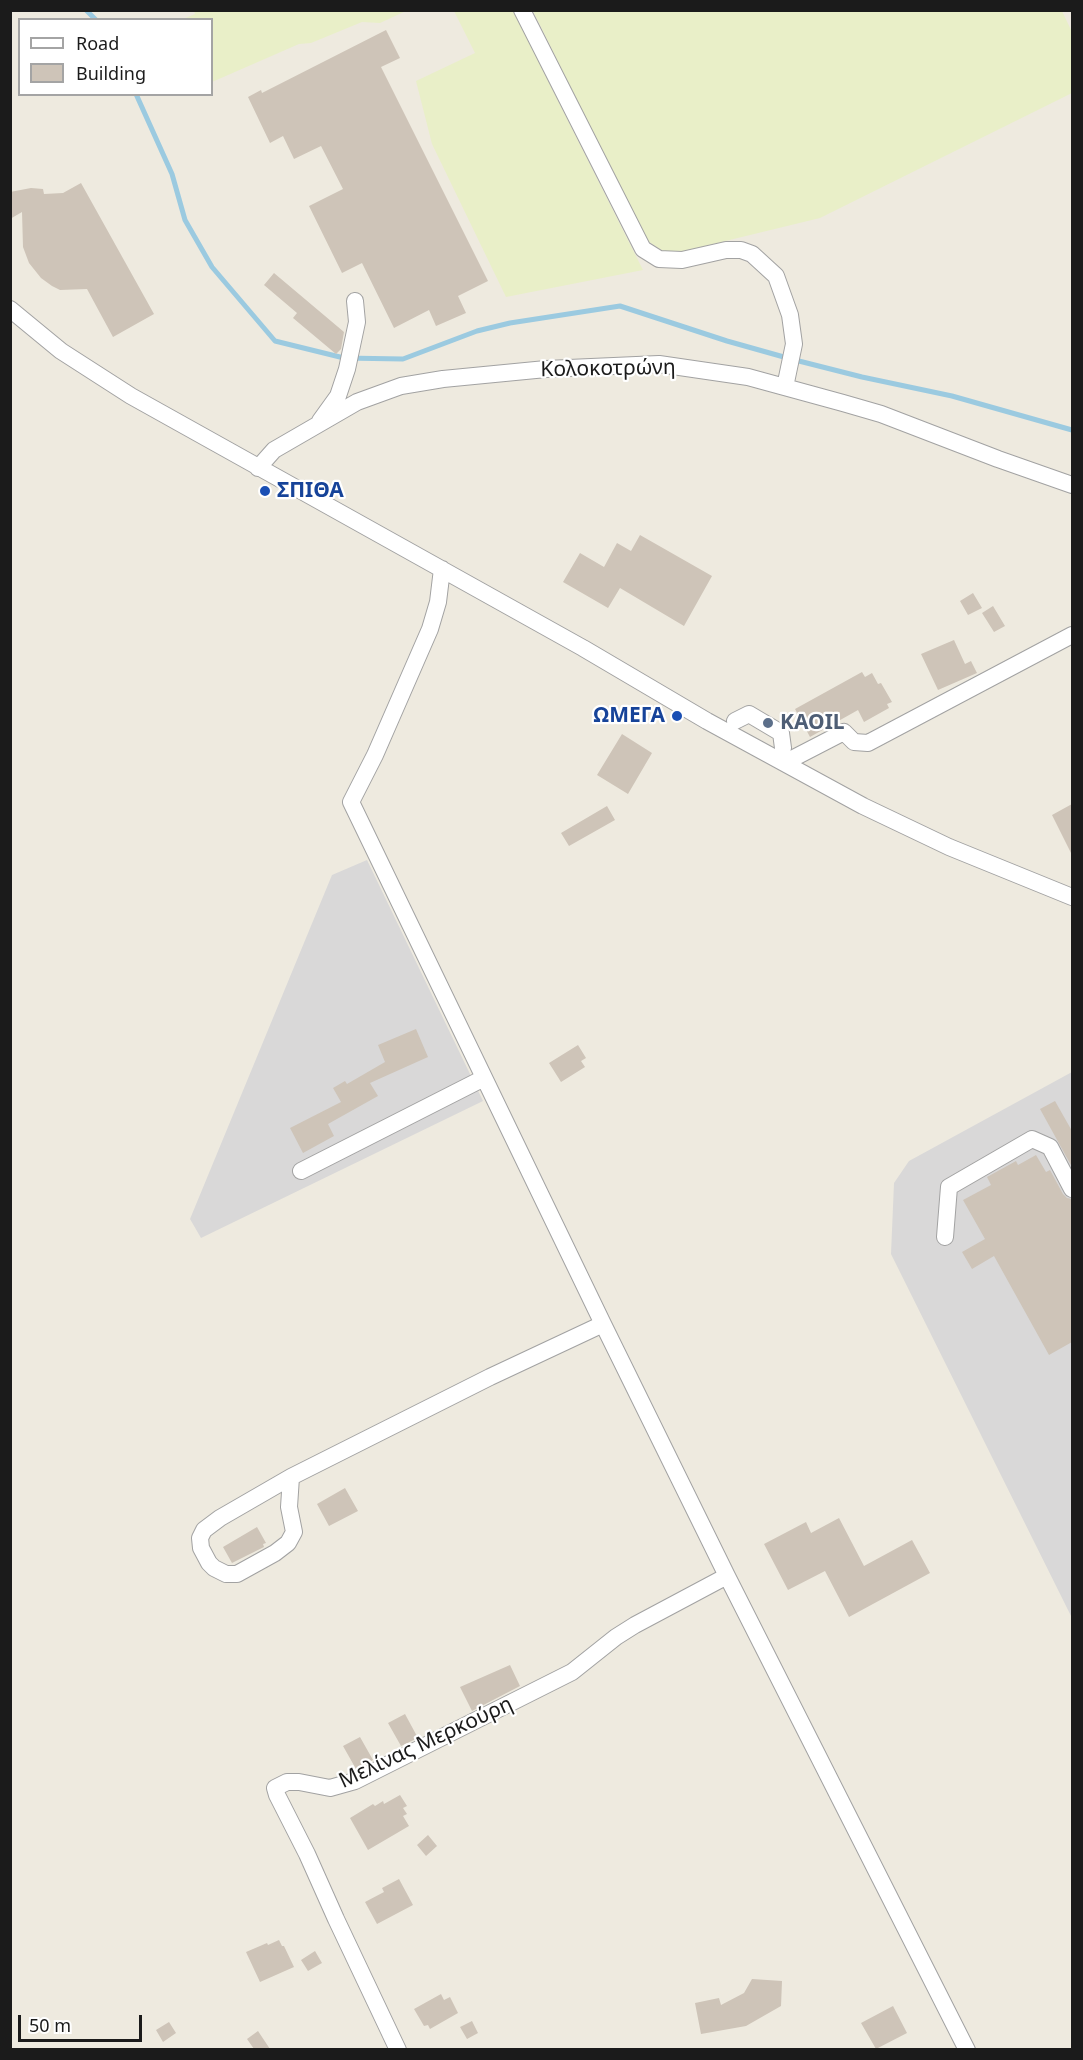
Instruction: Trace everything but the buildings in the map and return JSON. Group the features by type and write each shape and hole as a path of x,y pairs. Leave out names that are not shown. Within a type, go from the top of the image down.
{"street":[{"path":"522,10 643,249 659,259 682,260 726,250 741,250 752,254 776,276 790,315 794,344 785,387"},
{"path":"316,426 338,396 347,369 357,322 355,301"},
{"path":"10,309 61,351 131,396 583,648 707,721 783,755 863,806 949,847 1072,897"},
{"name":"Κολοκοτρώνη","path":"258,468 274,450 357,402 401,386 443,378 546,369 659,364 748,377 881,414 1072,485"},
{"path":"442,569 438,602 430,629 375,755 351,802 603,1324 967,2049"},
{"path":"783,755 844,732 854,742 868,743 1072,635"},
{"path":"735,721 749,714 781,733 783,755"},
{"path":"301,1172 484,1078"},
{"path":"945,1237 949,1187 1032,1139 1050,1147 1072,1189"},
{"path":"291,1477 289,1507 294,1532 288,1543 280,1550 237,1574 226,1574 214,1568 201,1548 200,1538 204,1530 216,1521 291,1477 422,1410 603,1324"},
{"name":"Μελίνας Μερκούρη","path":"398,2049 275,1788 295,1781 330,1788 355,1781 572,1672 635,1625 728,1576"}],"shaded area":[{"path":"367,860 483,1101 201,1238 190,1219 332,875"},
{"path":"1072,1072 1072,1618 891,1254 894,1183 909,1161"}],"green space":[{"path":"194,10 406,11 380,23 362,22 311,43 299,44 213,82 213,18 185,18 195,14"},
{"path":"454,11 513,11 643,270 506,297 432,144 416,81 475,53"},
{"path":"533,11 1062,11 1072,32 1072,93 820,218 676,253 661,250 645,239"}],"waterway":[{"path":"86,10 94,18"},
{"path":"137,96 172,174 185,220 212,267 275,341 344,358 403,359 477,331 510,323 620,306 791,359 952,396 1072,430"}],"place":[{"name":"ΣΠΙΘΑ","path":"265,491"},
{"name":"ΩΜΕΓΑ","path":"677,716"},
{"name":"KAOIL","path":"768,723"}]}
